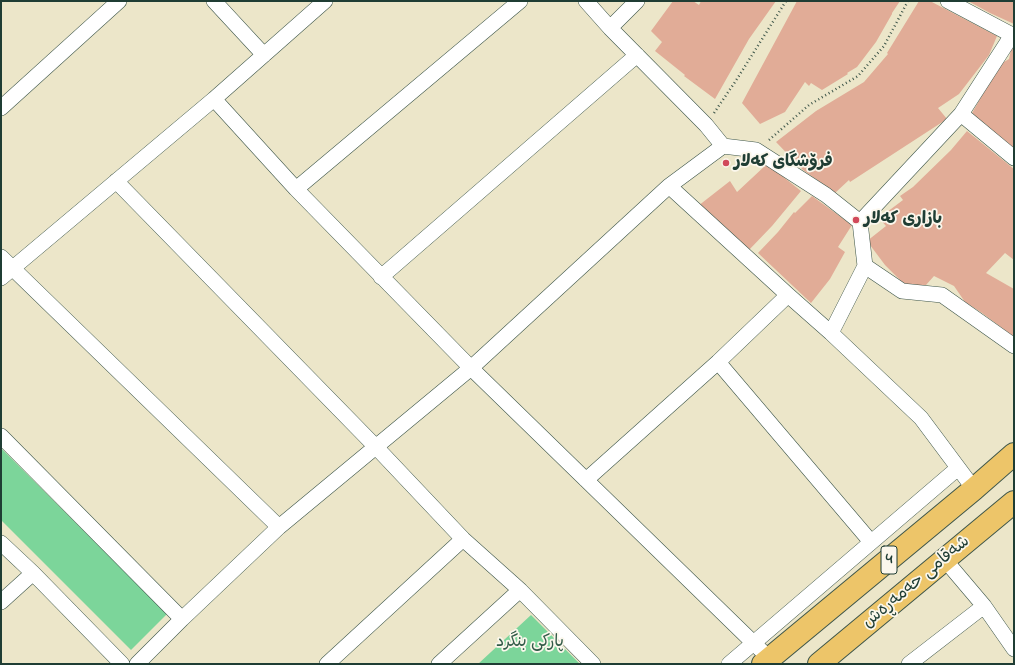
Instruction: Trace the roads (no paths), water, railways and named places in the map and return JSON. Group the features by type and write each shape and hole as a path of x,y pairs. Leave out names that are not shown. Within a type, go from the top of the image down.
{"highway":[{"name":"شەقامی حەمەڕەش","path":"767,661 1014,454"},
{"name":"شەقامی حەمەڕەش","path":"819,664 1014,502"}],"street":[{"path":"1,108 119,1"},
{"path":"214,1 264,54"},
{"path":"7,273 214,99 325,1"},
{"path":"296,189 520,1"},
{"path":"586,1 610,28 706,125 723,146"},
{"path":"610,28 638,1"},
{"path":"860,222 961,114 1013,34 948,1"},
{"path":"381,277 638,55"},
{"path":"214,99 296,189 381,277 471,368 753,643 767,661"},
{"path":"961,114 1014,158"},
{"path":"137,664 279,527 471,368 669,186 723,146 756,150 826,195 860,222 864,266 831,333"},
{"path":"116,181 376,447 463,539 520,590 593,664"},
{"path":"669,186 788,296 831,333 921,418 974,489"},
{"path":"1,257 7,273 279,527"},
{"path":"864,266 902,291 942,295 1014,346"},
{"path":"586,480 718,362 788,296"},
{"path":"718,362 872,542"},
{"path":"1,436 182,619"},
{"path":"729,664 958,468"},
{"path":"327,664 463,539"},
{"path":"1,543 33,573 120,663"},
{"path":"945,560 984,606 1014,649"},
{"path":"1,602 33,573"},
{"path":"439,664 520,590"},
{"path":"909,664 984,606"}],"place":[{"name":"فرۆشگای کەلار","path":"726,163"},
{"name":"بازاری کەلار","path":"856,220"}],"park label":[{"name":"پارکی بنگرد","path":"530,643"}]}
